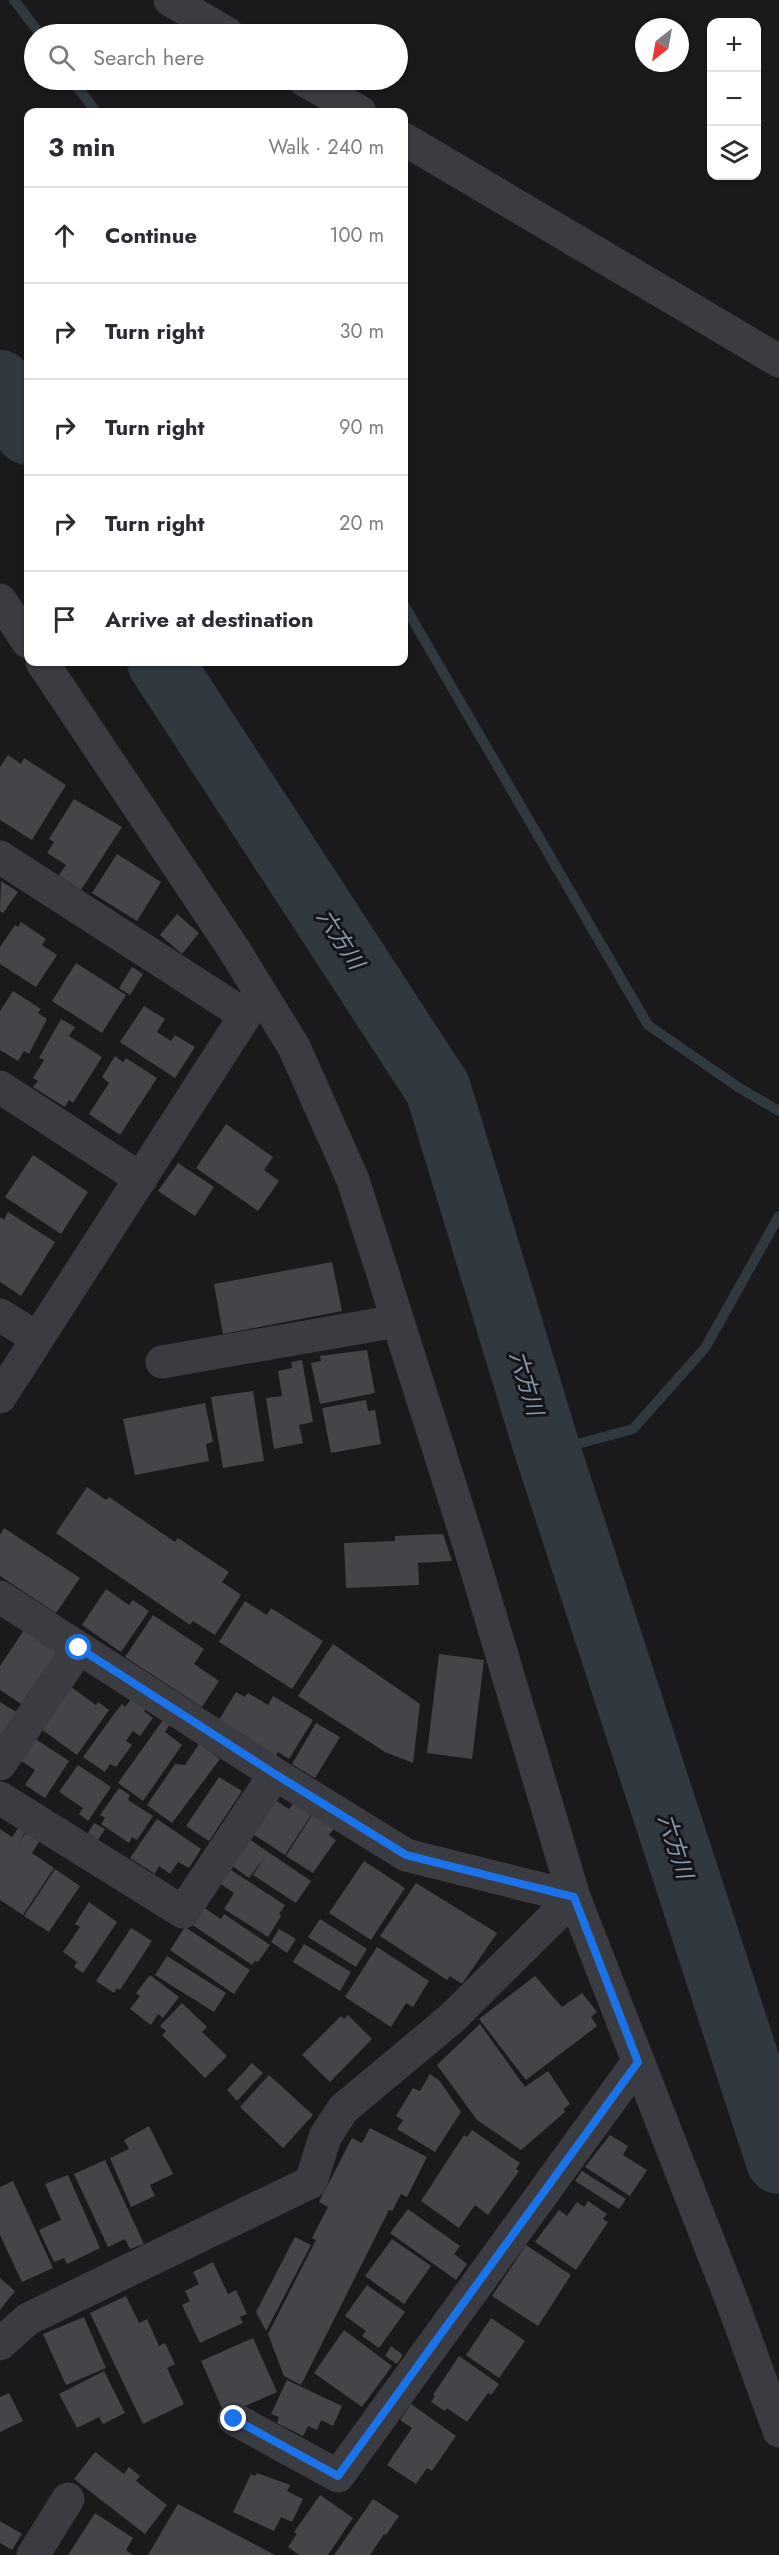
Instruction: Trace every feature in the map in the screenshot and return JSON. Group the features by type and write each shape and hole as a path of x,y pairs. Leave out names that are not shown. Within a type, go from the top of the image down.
{"street":[{"path":"170,0 211,24"},
{"path":"322,90 353,108"},
{"path":"408,140 779,361"},
{"path":"0,600 24,636"},
{"path":"0,632 24,647"},
{"path":"45,666 233,948 252,1004"},
{"path":"0,857 252,1004 294,1047 353,1180 471,1551 574,1897 733,2304 779,2431"},
{"path":"0,1397 252,1004"},
{"path":"0,1087 141,1179"},
{"path":"0,1314 37,1338"},
{"path":"162,1362 397,1321"},
{"path":"0,1597 275,1774 406,1855 574,1897"},
{"path":"0,1764 79,1648"},
{"path":"0,1798 183,1912 275,1774"},
{"path":"0,2344 28,2319 311,2182 326,2137 343,2109 452,2018 574,1897"},
{"path":"234,2419 338,2476 638,2062"},
{"path":"33,2555 68,2499"}],"building":[{"path":"8,755 21,764 24,758 66,785 32,840 0,820 0,767"},
{"path":"74,799 122,827 81,890 59,875 66,865 47,853 54,842 49,839"},
{"path":"117,854 161,882 137,921 92,893"},
{"path":"1,881 18,892 3,913 0,911"},
{"path":"177,914 199,933 182,954 160,935"},
{"path":"21,922 46,939 42,945 57,955 36,987 0,964 0,947 15,925 18,927"},
{"path":"76,963 126,995 102,1033 52,1001"},
{"path":"132,967 143,974 130,995 119,988"},
{"path":"13,991 41,1009 38,1013 47,1019 29,1054 24,1051 18,1061 0,1050 0,1011"},
{"path":"144,1006 165,1019 157,1032 171,1041 175,1035 195,1047 175,1078 120,1042"},
{"path":"61,1019 75,1027 69,1036 102,1057 73,1103 69,1100 65,1107 33,1087 38,1081 33,1078 44,1060 39,1058"},
{"path":"115,1056 123,1062 126,1058 157,1078 120,1135 89,1114 109,1083 102,1077"},
{"path":"226,1124 273,1157 264,1170 279,1181 258,1211 196,1168"},
{"path":"33,1155 88,1192 61,1234 5,1197"},
{"path":"178,1163 214,1187 195,1216 158,1191"},
{"path":"8,1212 55,1242 21,1296 0,1282 0,1217 4,1220"},
{"path":"332,1262 342,1311 223,1334 214,1284"},
{"path":"367,1350 375,1393 320,1404 311,1363 321,1361 320,1356"},
{"path":"302,1360 313,1422 299,1425 303,1443 274,1449 266,1398 282,1396 278,1371 292,1368 291,1362"},
{"path":"253,1391 264,1461 223,1468 211,1397"},
{"path":"366,1400 368,1411 375,1410 381,1444 331,1453 322,1408"},
{"path":"205,1403 213,1442 206,1444 209,1461 135,1475 123,1419"},
{"path":"87,1487 106,1500 109,1497 175,1542 178,1538 229,1572 222,1582 241,1595 215,1635 193,1621 190,1625 56,1533"},
{"path":"4,1528 80,1578 56,1613 0,1576 0,1535"},
{"path":"443,1534 452,1561 418,1563 419,1585 346,1588 344,1543 395,1541 395,1536"},
{"path":"106,1589 129,1605 133,1600 149,1611 121,1652 82,1625"},
{"path":"245,1601 267,1615 271,1608 323,1641 292,1689 219,1642"},
{"path":"153,1615 204,1649 194,1664 219,1681 202,1707 125,1657"},
{"path":"24,1630 57,1652 21,1704 0,1690 0,1666"},
{"path":"333,1644 420,1704 413,1763 385,1752 298,1696"},
{"path":"439,1654 484,1660 472,1759 427,1753"},
{"path":"71,1687 96,1705 98,1702 109,1710 77,1755 41,1729"},
{"path":"236,1692 245,1697 248,1693 268,1705 273,1696 313,1720 289,1759 278,1752 275,1757 219,1720"},
{"path":"133,1697 147,1707 144,1711 153,1718 140,1736 133,1731 126,1741 132,1745 116,1767 110,1764 105,1772 83,1757 122,1704 125,1707"},
{"path":"0,1702 18,1713 4,1737 0,1735"},
{"path":"163,1720 170,1724 165,1732 182,1745 143,1801 118,1783"},
{"path":"316,1723 340,1737 315,1778 292,1764"},
{"path":"34,1738 69,1761 45,1798 25,1785 35,1770 20,1760"},
{"path":"199,1744 220,1759 172,1823 147,1805 175,1764 185,1765"},
{"path":"78,1765 111,1787 88,1821 79,1814 83,1808 59,1792"},
{"path":"219,1777 242,1791 209,1841 186,1826"},
{"path":"119,1788 130,1795 128,1800 153,1816 137,1840 132,1837 129,1843 101,1824 105,1818 100,1815"},
{"path":"275,1800 289,1809 296,1800 313,1812 285,1855 253,1834"},
{"path":"314,1812 336,1826 329,1835 336,1840 313,1873 286,1856"},
{"path":"157,1819 201,1849 189,1868 178,1862 170,1874 159,1866 155,1874 130,1858"},
{"path":"94,1823 105,1829 98,1840 88,1833"},
{"path":"21,1824 27,1829 19,1842 29,1829 42,1837 32,1853 54,1868 23,1915 0,1900 0,1829 12,1837"},
{"path":"249,1839 311,1881 296,1903 253,1875 266,1855 249,1878 231,1865"},
{"path":"364,1861 405,1888 371,1940 329,1913"},
{"path":"228,1868 285,1905 268,1937 224,1909 234,1893 219,1883"},
{"path":"55,1869 80,1886 49,1932 24,1916"},
{"path":"416,1883 497,1933 462,1984 450,1976 447,1980 380,1936"},
{"path":"89,1902 117,1922 83,1973 74,1967 77,1962 63,1952 80,1927 75,1924"},
{"path":"203,1907 221,1919 224,1914 270,1945 258,1962 255,1961 252,1965 191,1924"},
{"path":"320,1919 367,1949 356,1967 308,1937"},
{"path":"185,1927 250,1970 234,1994 170,1950"},
{"path":"131,1928 152,1941 120,1990 117,1988 114,1993 96,1981"},
{"path":"279,1929 296,1939 287,1953 271,1942"},
{"path":"304,1944 351,1972 340,1991 293,1962"},
{"path":"377,1947 429,1981 413,2007 406,2003 391,2027 345,1997"},
{"path":"167,1956 226,1993 214,2012 155,1975"},
{"path":"150,1975 179,1997 163,2018 158,2014 151,2025 130,2009 140,1996 136,1993"},
{"path":"535,1976 562,2007 582,1993 597,2012 591,2017 597,2026 526,2080 479,2019"},
{"path":"182,2003 207,2027 202,2032 227,2056 205,2078 162,2035 166,2031 160,2026"},
{"path":"348,2015 372,2039 330,2082 302,2055 341,2016 344,2019"},
{"path":"480,2024 525,2087 548,2071 570,2104 564,2109 565,2112 521,2150 477,2120 437,2065"},
{"path":"252,2063 263,2073 237,2101 227,2090"},
{"path":"430,2074 439,2080 461,2112 435,2152 397,2129 403,2120 396,2116 413,2088 420,2091"},
{"path":"269,2075 313,2115 283,2148 240,2107"},
{"path":"149,2126 173,2174 150,2185 155,2196 131,2207 110,2158 129,2149 124,2140"},
{"path":"370,2128 427,2157 407,2197 401,2194 392,2211 389,2210 301,2385 284,2376 268,2334 316,2240 312,2238 328,2207 319,2202 352,2138 362,2143"},
{"path":"472,2130 520,2163 516,2169 519,2171 488,2215 475,2205 459,2228 421,2201 464,2135 467,2137"},
{"path":"610,2135 628,2146 623,2155 647,2170 630,2196 585,2167"},
{"path":"105,2160 144,2244 130,2249 125,2239 108,2247 74,2174"},
{"path":"582,2171 626,2199 619,2209 575,2181"},
{"path":"68,2175 100,2248 67,2264 64,2258 54,2262 39,2230 61,2220 45,2184"},
{"path":"13,2181 53,2268 22,2282 0,2235 0,2187"},
{"path":"588,2201 607,2214 603,2219 608,2222 576,2270 535,2242 559,2210 567,2216 577,2202 584,2207"},
{"path":"408,2209 460,2246 454,2254 467,2264 456,2280 390,2233"},
{"path":"295,2237 311,2245 266,2331 256,2312"},
{"path":"392,2239 431,2266 404,2304 365,2276"},
{"path":"526,2245 571,2275 538,2326 492,2296"},
{"path":"213,2262 228,2294 236,2290 247,2314 240,2317 243,2323 200,2343 182,2305 190,2301 185,2291 199,2284 193,2272"},
{"path":"0,2278 15,2291 0,2310"},
{"path":"367,2285 405,2312 379,2348 362,2336 366,2331 345,2316"},
{"path":"126,2296 139,2323 147,2319 159,2346 165,2343 175,2364 167,2368 184,2404 143,2424 90,2313"},
{"path":"84,2317 106,2368 66,2385 43,2334"},
{"path":"491,2318 525,2341 499,2378 466,2355"},
{"path":"344,2330 392,2366 362,2407 314,2373"},
{"path":"253,2338 277,2392 225,2415 201,2361"},
{"path":"391,2346 403,2355 397,2364 385,2356"},
{"path":"459,2356 499,2384 491,2395 488,2393 467,2422 447,2408 445,2411 431,2402 435,2396 433,2395"},
{"path":"104,2371 125,2413 103,2424 99,2417 77,2428 59,2394"},
{"path":"287,2380 342,2406 333,2426 321,2420 317,2430 308,2426 303,2436 277,2423 279,2417 271,2414"},
{"path":"9,2393 23,2421 0,2432 0,2397"},
{"path":"411,2404 456,2436 432,2471 427,2468 416,2484 387,2465 412,2428 400,2420"},
{"path":"95,2452 124,2474 129,2467 140,2476 136,2481 167,2505 145,2534 74,2479"},
{"path":"257,2473 290,2485 287,2491 303,2499 292,2522 281,2517 274,2531 233,2512 251,2474 255,2476"},
{"path":"320,2495 353,2518 328,2555 299,2555 288,2547 297,2534 294,2532"},
{"path":"373,2499 399,2516 386,2535 384,2534 370,2555 334,2555"},
{"path":"178,2504 275,2555 148,2555"},
{"path":"95,2513 133,2538 126,2550 133,2555 68,2555"},
{"path":"0,2521 22,2534 12,2550 0,2543"}],"waterway":[{"path":"14,0 32,24"},
{"path":"80,90 93,108"},
{"name":"六方川","path":"0,383 24,425"},
{"path":"408,612 648,1025 738,1087 779,1111"},
{"name":"六方川","path":"163,666 438,1089 548,1452 779,2161"},
{"path":"548,1452 633,1429 705,1348 779,1216"}],"route":[{"path":"79,1648 406,1855 574,1897 638,2062 338,2476 234,2419"}]}
